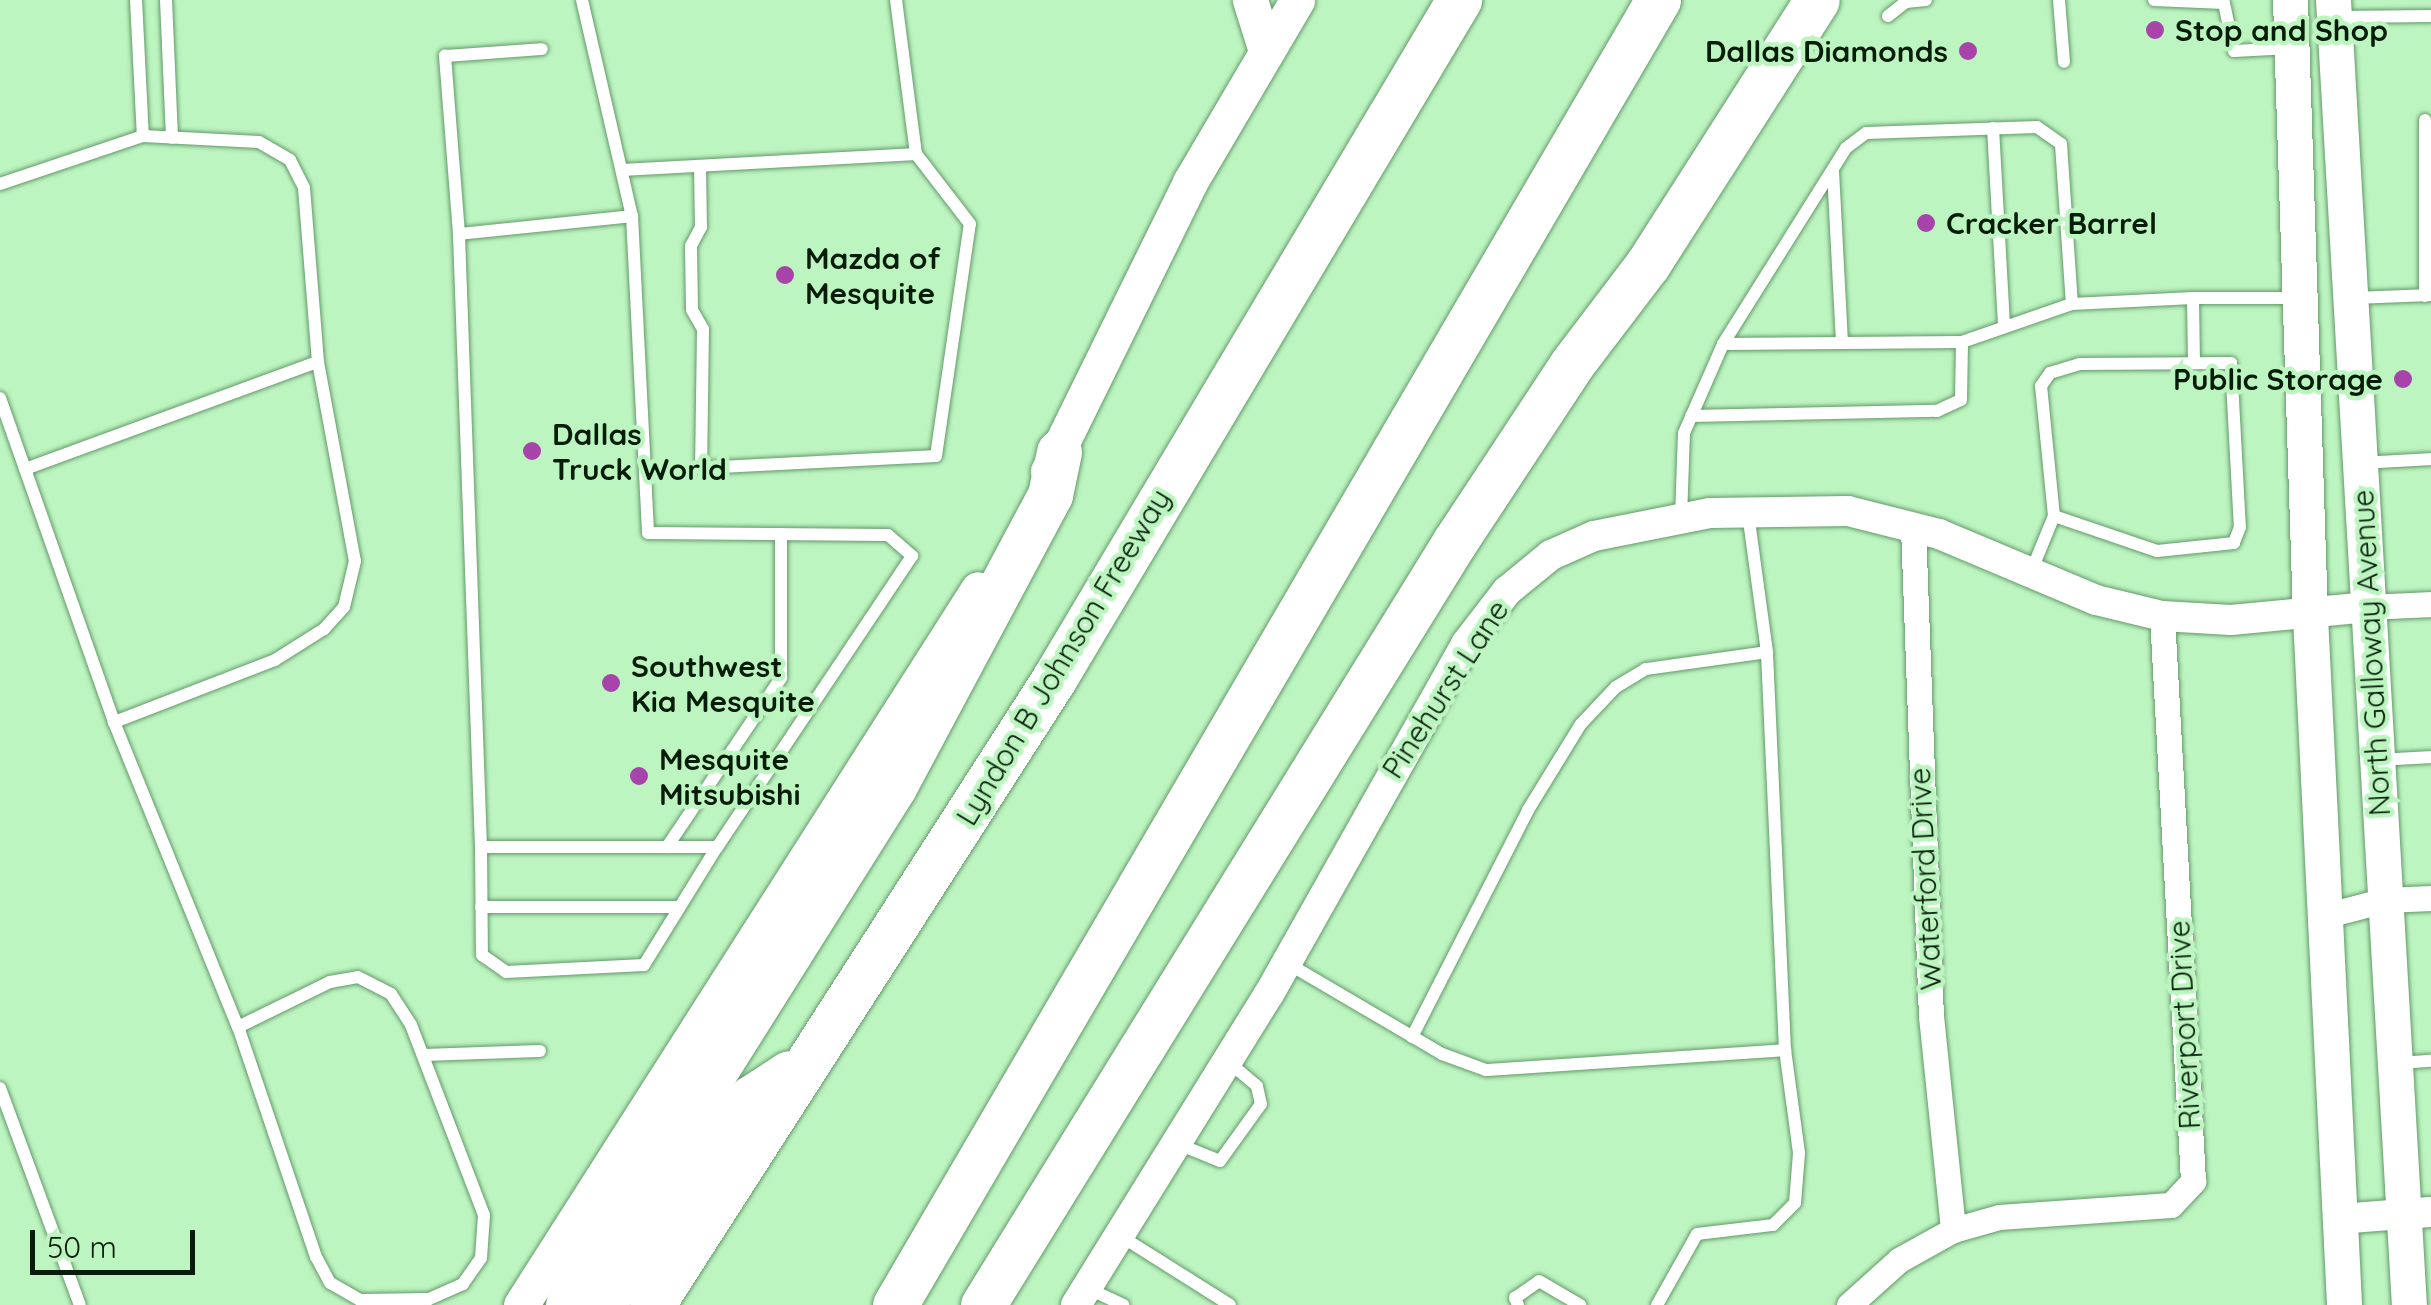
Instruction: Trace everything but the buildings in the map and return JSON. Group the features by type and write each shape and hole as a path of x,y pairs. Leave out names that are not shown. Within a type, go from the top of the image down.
{"highway":[{"name":"Lyndon B Johnson Freeway","path":"652,1305 1054,680 1459,0"},
{"path":"895,1305 1658,0"},
{"path":"983,1305 1454,543 1572,364 1648,264 1818,0"},
{"path":"568,1305 801,935 978,635 1050,495 1058,452"},
{"path":"602,1305 751,1098 815,1055"}],"main road":[{"path":"1250,0 1264,48"},
{"path":"521,1305 963,613 1058,452 1190,182 1264,48 1297,0"},
{"name":"North Galloway Avenue","path":"2290,0 2303,299 2310,616 2344,1305"},
{"name":"North Galloway Avenue","path":"2334,9 2394,1064 2417,1213 2409,1305"},
{"path":"2303,299 2350,300"}],"street":[{"name":"Pinehurst Lane","path":"1082,1296 1286,962 1420,720 1507,591 1551,554 1594,536 1681,518 1748,512 1848,511 1912,527 2030,574 2162,616 2310,616 2431,604"},
{"name":"Waterford Drive","path":"1912,527 1932,1016 1952,1230"},
{"name":"Riverport Drive","path":"1849,1305 1899,1260 1952,1230 2000,1216 2171,1205 2193,1181 2162,616"},
{"path":"2324,916 2385,900 2431,898"},
{"path":"2340,1219 2417,1213"}],"lane":[{"path":"136,0 143,136"},
{"path":"166,0 172,138"},
{"path":"542,49 445,56 459,234 482,955 506,972 644,965 717,848 912,556 888,534 648,533 632,216 582,0"},
{"path":"700,166 700,227 691,246 692,310 703,330 701,468 936,456 970,224 916,154 896,0"},
{"path":"1888,16 1906,2 1926,0"},
{"path":"2059,0 2064,62"},
{"path":"2154,0 2224,2 2234,51 2292,48"},
{"path":"2334,9 2431,16"},
{"path":"2350,300 2428,296 2425,120"},
{"path":"1681,518 1684,433 1723,344 1833,169 1866,133 2037,126 2061,144 2072,304"},
{"path":"1993,128 2004,326"},
{"path":"0,184 143,136 258,142 290,160 304,188 318,362 354,561 344,607 324,629 275,660 114,722"},
{"path":"623,170 916,154"},
{"path":"1833,169 1842,343"},
{"path":"459,234 632,216"},
{"path":"1723,344 1962,342 2072,304 2273,294 2303,299"},
{"path":"2193,298 2194,363"},
{"path":"1692,416 1937,411 1962,400 1962,342"},
{"path":"25,469 318,362"},
{"path":"2030,574 2054,516 2041,386 2050,372 2080,364 2231,364 2240,527 2234,544 2157,551 2054,516"},
{"path":"0,398 114,722 238,1027 316,1258 330,1283 360,1300 430,1299 463,1284 481,1258 484,1215 423,1055 391,994 358,977 330,982 238,1027"},
{"path":"2360,463 2431,459"},
{"path":"1657,1305 1697,1234 1772,1226 1795,1203 1799,1153 1786,1050 1766,632 1748,512"},
{"path":"668,847 781,678 781,534"},
{"path":"1412,1037 1528,810 1582,724 1616,688 1646,669 1767,652"},
{"path":"2377,760 2431,757"},
{"path":"481,847 717,848"},
{"path":"481,907 679,908"},
{"path":"1286,962 1412,1037 1486,1070 1786,1050"},
{"path":"423,1055 540,1051"},
{"path":"1176,1143 1207,1159 1220,1161 1231,1154 1261,1094 1227,1061"},
{"path":"2394,1064 2431,1062"},
{"path":"0,1088 7,1127 80,1305"},
{"path":"1119,1235 1230,1305"},
{"path":"1518,1305 1515,1298 1540,1281 1580,1305"},
{"path":"1082,1296 1123,1305"}],"place":[{"name":"Stop and Shop","path":"2155,30"},
{"name":"Dallas Diamonds","path":"1968,51"},
{"name":"Cracker Barrel","path":"1926,223"},
{"name":"Mazda of Mesquite","path":"785,275"},
{"name":"Public Storage","path":"2403,379"},
{"name":"Dallas Truck World","path":"532,451"},
{"name":"Southwest Kia Mesquite","path":"611,683"},
{"name":"Mesquite Mitsubishi","path":"639,776"}]}
